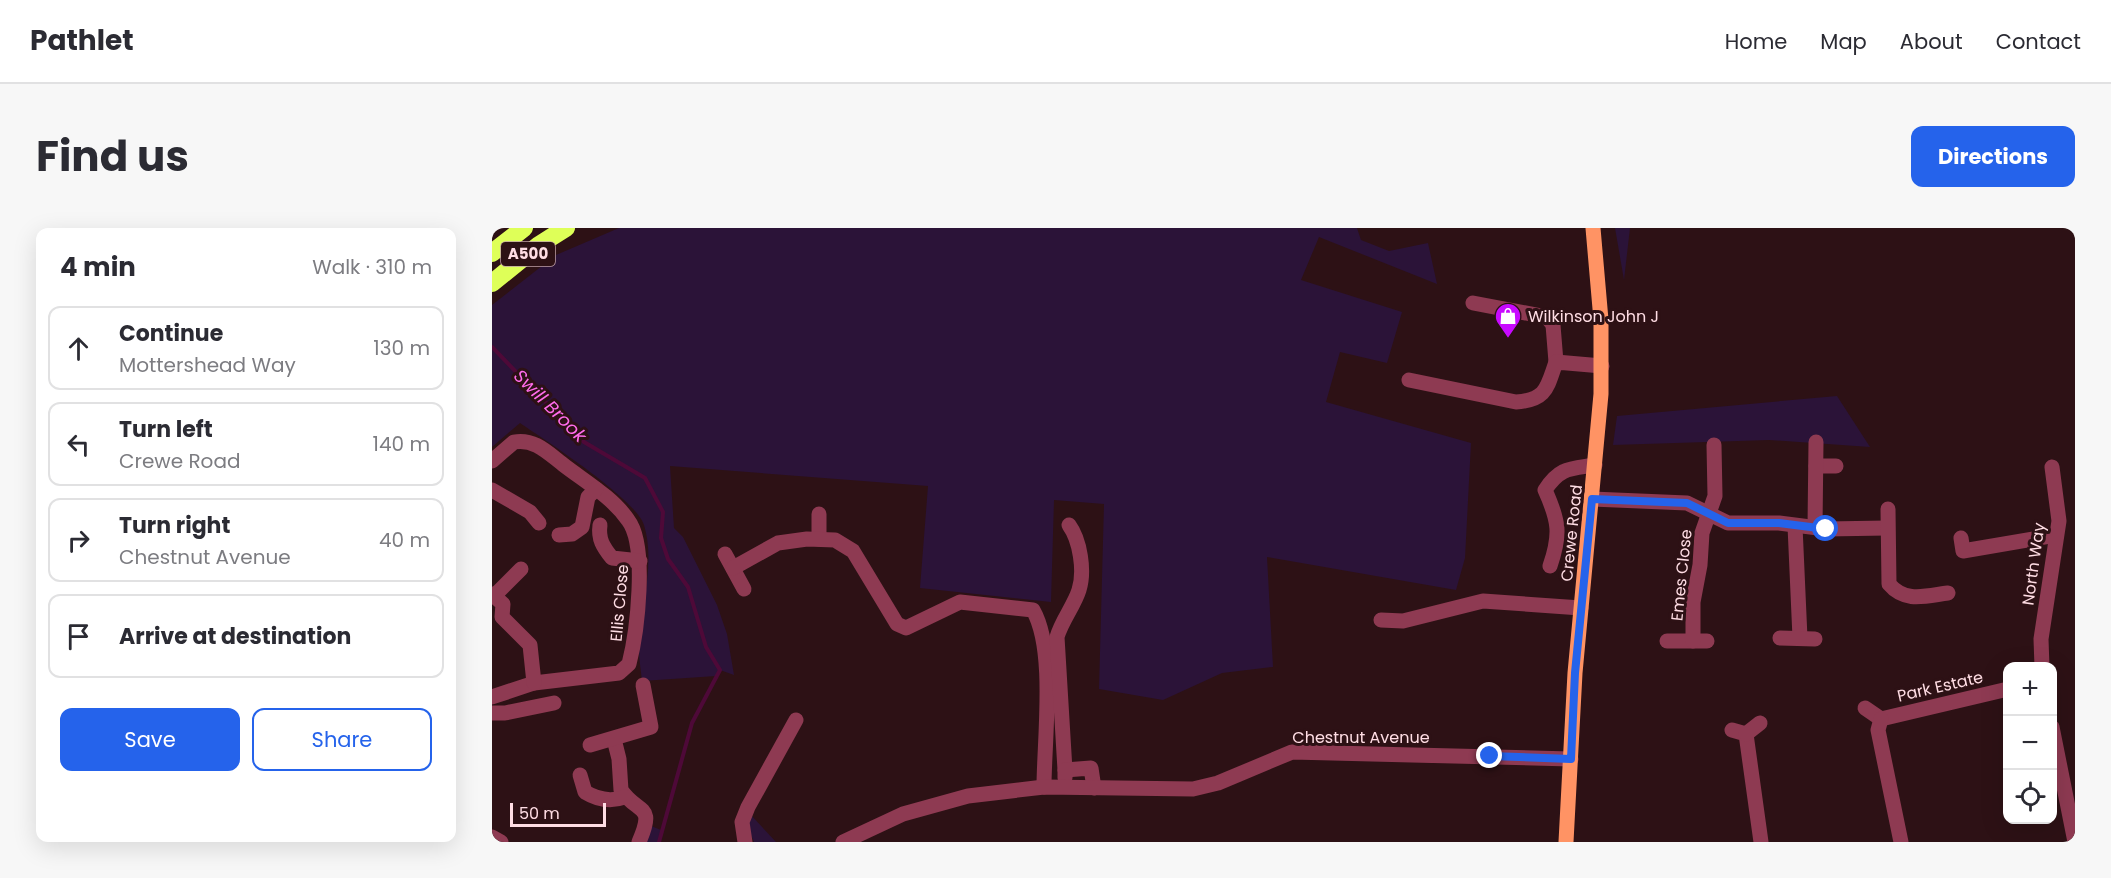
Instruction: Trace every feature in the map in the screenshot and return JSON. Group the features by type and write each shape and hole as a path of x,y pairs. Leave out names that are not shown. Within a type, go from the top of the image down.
{"highway":[{"name":"A500","path":"492,253 524,228"},
{"name":"A500","path":"492,283 539,245 566,228"}],"main road":[{"name":"Crewe Road","path":"1566,842 1581,608 1602,366 1601,320 1593,228"}],"street":[{"path":"1409,380 1516,402 1529,401 1540,396 1547,388 1556,362 1553,325 1547,317 1473,303"},
{"path":"1556,362 1602,366"},
{"name":"Ellis Close","path":"492,461 513,442 535,443 596,489 628,520 635,531 640,561 629,664 619,673 534,695 492,697"},
{"path":"1815,528 1816,442"},
{"name":"Emes Close","path":"1667,641 1700,641 1693,602 1700,565 1702,533 1715,496 1714,445"},
{"path":"1551,566 1558,543 1557,517 1545,490 1554,476 1564,470 1595,465"},
{"path":"1816,466 1836,466"},
{"name":"North Way","path":"2042,662 2041,639 2059,521 2052,467"},
{"path":"560,535 572,534 582,527 588,497 596,489"},
{"path":"492,490 530,512 539,523"},
{"path":"1592,499 1687,503 1728,523 1815,528 1887,528"},
{"path":"1888,509 1889,584 1898,593 1913,598 1948,592"},
{"path":"819,514 819,539"},
{"path":"600,525 598,535 603,548 612,558 640,561"},
{"path":"1065,787 1057,637 1061,621 1079,590 1081,578 1078,542 1069,525"},
{"path":"1780,638 1808,638 1796,526"},
{"path":"1961,538 1963,552 2056,535"},
{"path":"733,568 778,543 819,539 835,540 854,551 897,624 906,628 960,602 1033,610 1040,623 1047,693 1044,787"},
{"path":"725,554 744,589"},
{"path":"521,569 493,595 503,604 502,617 530,645 534,695"},
{"path":"1381,620 1403,621 1483,601 1581,608"},
{"path":"590,745 651,727 643,685"},
{"name":"Park Estate","path":"1865,708 1881,719 2003,690"},
{"path":"492,713 534,695 554,703"},
{"name":"Park Estate","path":"1881,719 1878,730 1901,842"},
{"path":"745,842 741,830 745,814 796,720"},
{"path":"1760,723 1739,732 1761,842"},
{"path":"622,737 619,784 625,797 643,809 646,818 639,842"},
{"name":"Chestnut Avenue","path":"843,842 879,823 926,806 1013,789 1208,786 1292,752 1571,759"},
{"path":"2057,752 2075,842"},
{"path":"1065,770 1091,768 1094,788"},
{"path":"580,775 585,792 592,796 616,800 625,797"},
{"path":"492,837 501,842"}],"shaded area":[{"path":"619,228 1357,228 1361,240 1389,251 1428,243 1437,284 1319,237 1301,280 1402,312 1387,363 1340,352 1326,402 1471,443 1465,558 1456,590 1267,557 1273,667 1222,673 1163,700 1099,689 1104,504 1054,500 1051,602 920,588 928,486 670,466 674,528 683,537 717,605 727,634 734,675 720,670 716,676 642,681 639,649 648,555 644,525 637,514 608,486 520,423 492,447 492,305 556,255"},
{"path":"1615,228 1630,228 1624,280"},
{"path":"1837,396 1870,447 1769,440 1613,445 1617,416"},
{"path":"750,814 776,842 754,842 747,826"},
{"path":"651,826 661,830 659,842 645,842"}],"waterway":[{"name":"Swill Brook","path":"492,347 584,442 645,478 663,512 661,538 668,559 688,587 706,647 720,670 692,723 659,842"}],"place":[{"name":"Wilkinson John J","path":"1508,339"}],"route":[{"path":"1490,756 1571,759 1575,673 1592,499 1615,502 1687,503 1728,523 1779,523 1826,529"}]}
